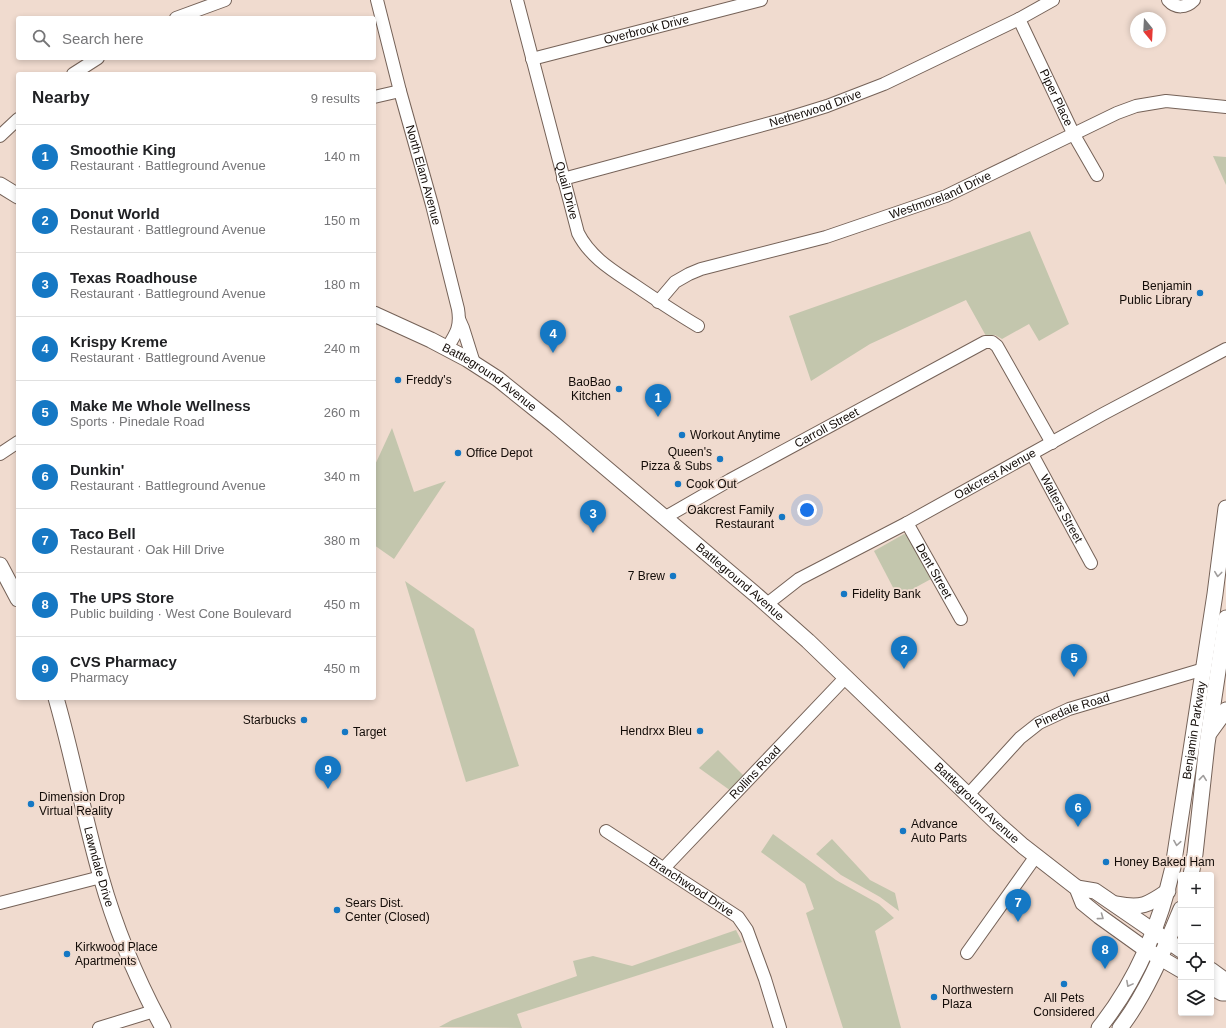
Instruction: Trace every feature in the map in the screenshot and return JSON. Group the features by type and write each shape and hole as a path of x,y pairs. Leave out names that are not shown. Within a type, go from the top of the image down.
{"main road":[{"path":"0,185 16,195"},
{"name":"Battleground Avenue","path":"376,315 447,348 498,379 554,424 767,604 846,676 997,823 1036,856 1077,888 1095,891 1178,948"},
{"name":"Benjamin Parkway","path":"1099,1028 1127,987 1146,948 1168,891 1204,669 1226,508"},
{"path":"0,565 16,594"},
{"name":"Benjamin Parkway","path":"1192,872 1195,854 1208,734 1223,664 1226,618"},
{"path":"1204,669 1223,664"},
{"name":"Lawndale Drive","path":"57,700 101,877 134,970 163,1028"},
{"path":"1208,734 1226,710"},
{"name":"Battleground Avenue","path":"1077,888 1083,902 1099,916 1160,958 1178,968"},
{"path":"1112,903 1132,907 1143,906 1154,901 1168,891"},
{"path":"1120,1028 1140,998 1168,941 1178,916"},
{"path":"1214,972 1226,981"},
{"path":"1214,989 1222,994 1226,993"}],"street":[{"path":"181,16 225,0"},
{"name":"North Elam Avenue","path":"377,0 400,91 432,205 459,319 464,328 474,364"},
{"name":"Quail Drive","path":"517,0 563,179 578,233 582,242 590,252 604,264 658,302 698,326"},
{"name":"Overbrook Drive","path":"532,59 761,0"},
{"name":"Netherwood Drive","path":"563,179 785,120 827,106 884,84 1019,19 1053,0"},
{"path":"1168,0 1177,6 1184,6 1194,0"},
{"name":"Piper Place","path":"1019,19 1074,135 1097,176"},
{"path":"76,72 95,60"},
{"path":"376,97 400,91"},
{"name":"Westmoreland Drive","path":"658,302 675,282 701,269 826,237 946,196 1117,113 1136,106 1152,102 1166,101 1226,107"},
{"path":"0,136 16,121"},
{"path":"447,348 458,328 459,319"},
{"name":"Carroll Street","path":"664,518 730,480 985,342 992,342 997,346 1052,443"},
{"name":"Oakcrest Avenue","path":"767,604 799,580 1103,414 1226,349"},
{"path":"0,454 16,443"},
{"name":"Walters Street","path":"1032,454 1091,563"},
{"name":"Dent Street","path":"907,522 961,619"},
{"name":"Pinedale Road","path":"968,795 1020,738 1039,723 1069,709 1204,669"},
{"name":"Rollins Road","path":"664,868 846,676"},
{"name":"Branchwood Drive","path":"606,831 738,917 747,930 765,979 780,1028"},
{"path":"968,953 1036,856"},
{"path":"0,903 101,877"},
{"path":"99,1028 154,1011"}],"green space":[{"path":"1213,156 1226,157 1226,185"},
{"path":"1030,231 1069,324 1039,341 1029,324 1002,339 995,335 986,336 966,300 870,344 811,381 789,316"},
{"path":"392,428 414,492 446,481 394,559 376,546 376,463"},
{"path":"904,534 907,535 931,579 898,597 874,551"},
{"path":"405,581 474,629 519,766 466,782"},
{"path":"718,750 745,777 731,791 699,768"},
{"path":"773,834 836,880 879,904 894,918 875,931 901,1028 843,1028 806,913 814,909 805,884 761,852"},
{"path":"832,839 870,880 895,893 899,911 880,897 841,875 816,854"},
{"path":"736,930 742,942 517,1014 522,1028 439,1027 452,1020 577,976 573,961 593,956 632,966"}],"place":[{"name":"Benjamin Public Library","path":"1200,293"},
{"name":"Krispy Kreme","path":"553,353"},
{"name":"Freddy's","path":"398,380"},
{"name":"BaoBao Kitchen","path":"619,389"},
{"name":"Smoothie King","path":"658,417"},
{"name":"Workout Anytime","path":"682,435"},
{"name":"Office Depot","path":"458,453"},
{"name":"Queen's Pizza & Subs","path":"720,459"},
{"name":"Cook Out","path":"678,484"},
{"name":"Oakcrest Family Restaurant","path":"782,517"},
{"name":"Texas Roadhouse","path":"593,533"},
{"name":"7 Brew","path":"673,576"},
{"name":"Fidelity Bank","path":"844,594"},
{"name":"Donut World","path":"904,669"},
{"name":"Make Me Whole Wellness","path":"1074,677"},
{"name":"Starbucks","path":"304,720"},
{"name":"Hendrxx Bleu","path":"700,731"},
{"name":"Target","path":"345,732"},
{"name":"CVS Pharmacy","path":"328,789"},
{"name":"Dimension Drop Virtual Reality","path":"31,804"},
{"name":"Dunkin'","path":"1078,827"},
{"name":"Advance Auto Parts","path":"903,831"},
{"name":"Honey Baked Ham","path":"1106,862"},
{"name":"Sears Dist. Center (Closed)","path":"337,910"},
{"name":"Taco Bell","path":"1018,922"},
{"name":"Kirkwood Place Apartments","path":"67,954"},
{"name":"The UPS Store","path":"1105,969"},
{"name":"All Pets Considered","path":"1064,984"},
{"name":"Northwestern Plaza","path":"934,997"}]}
